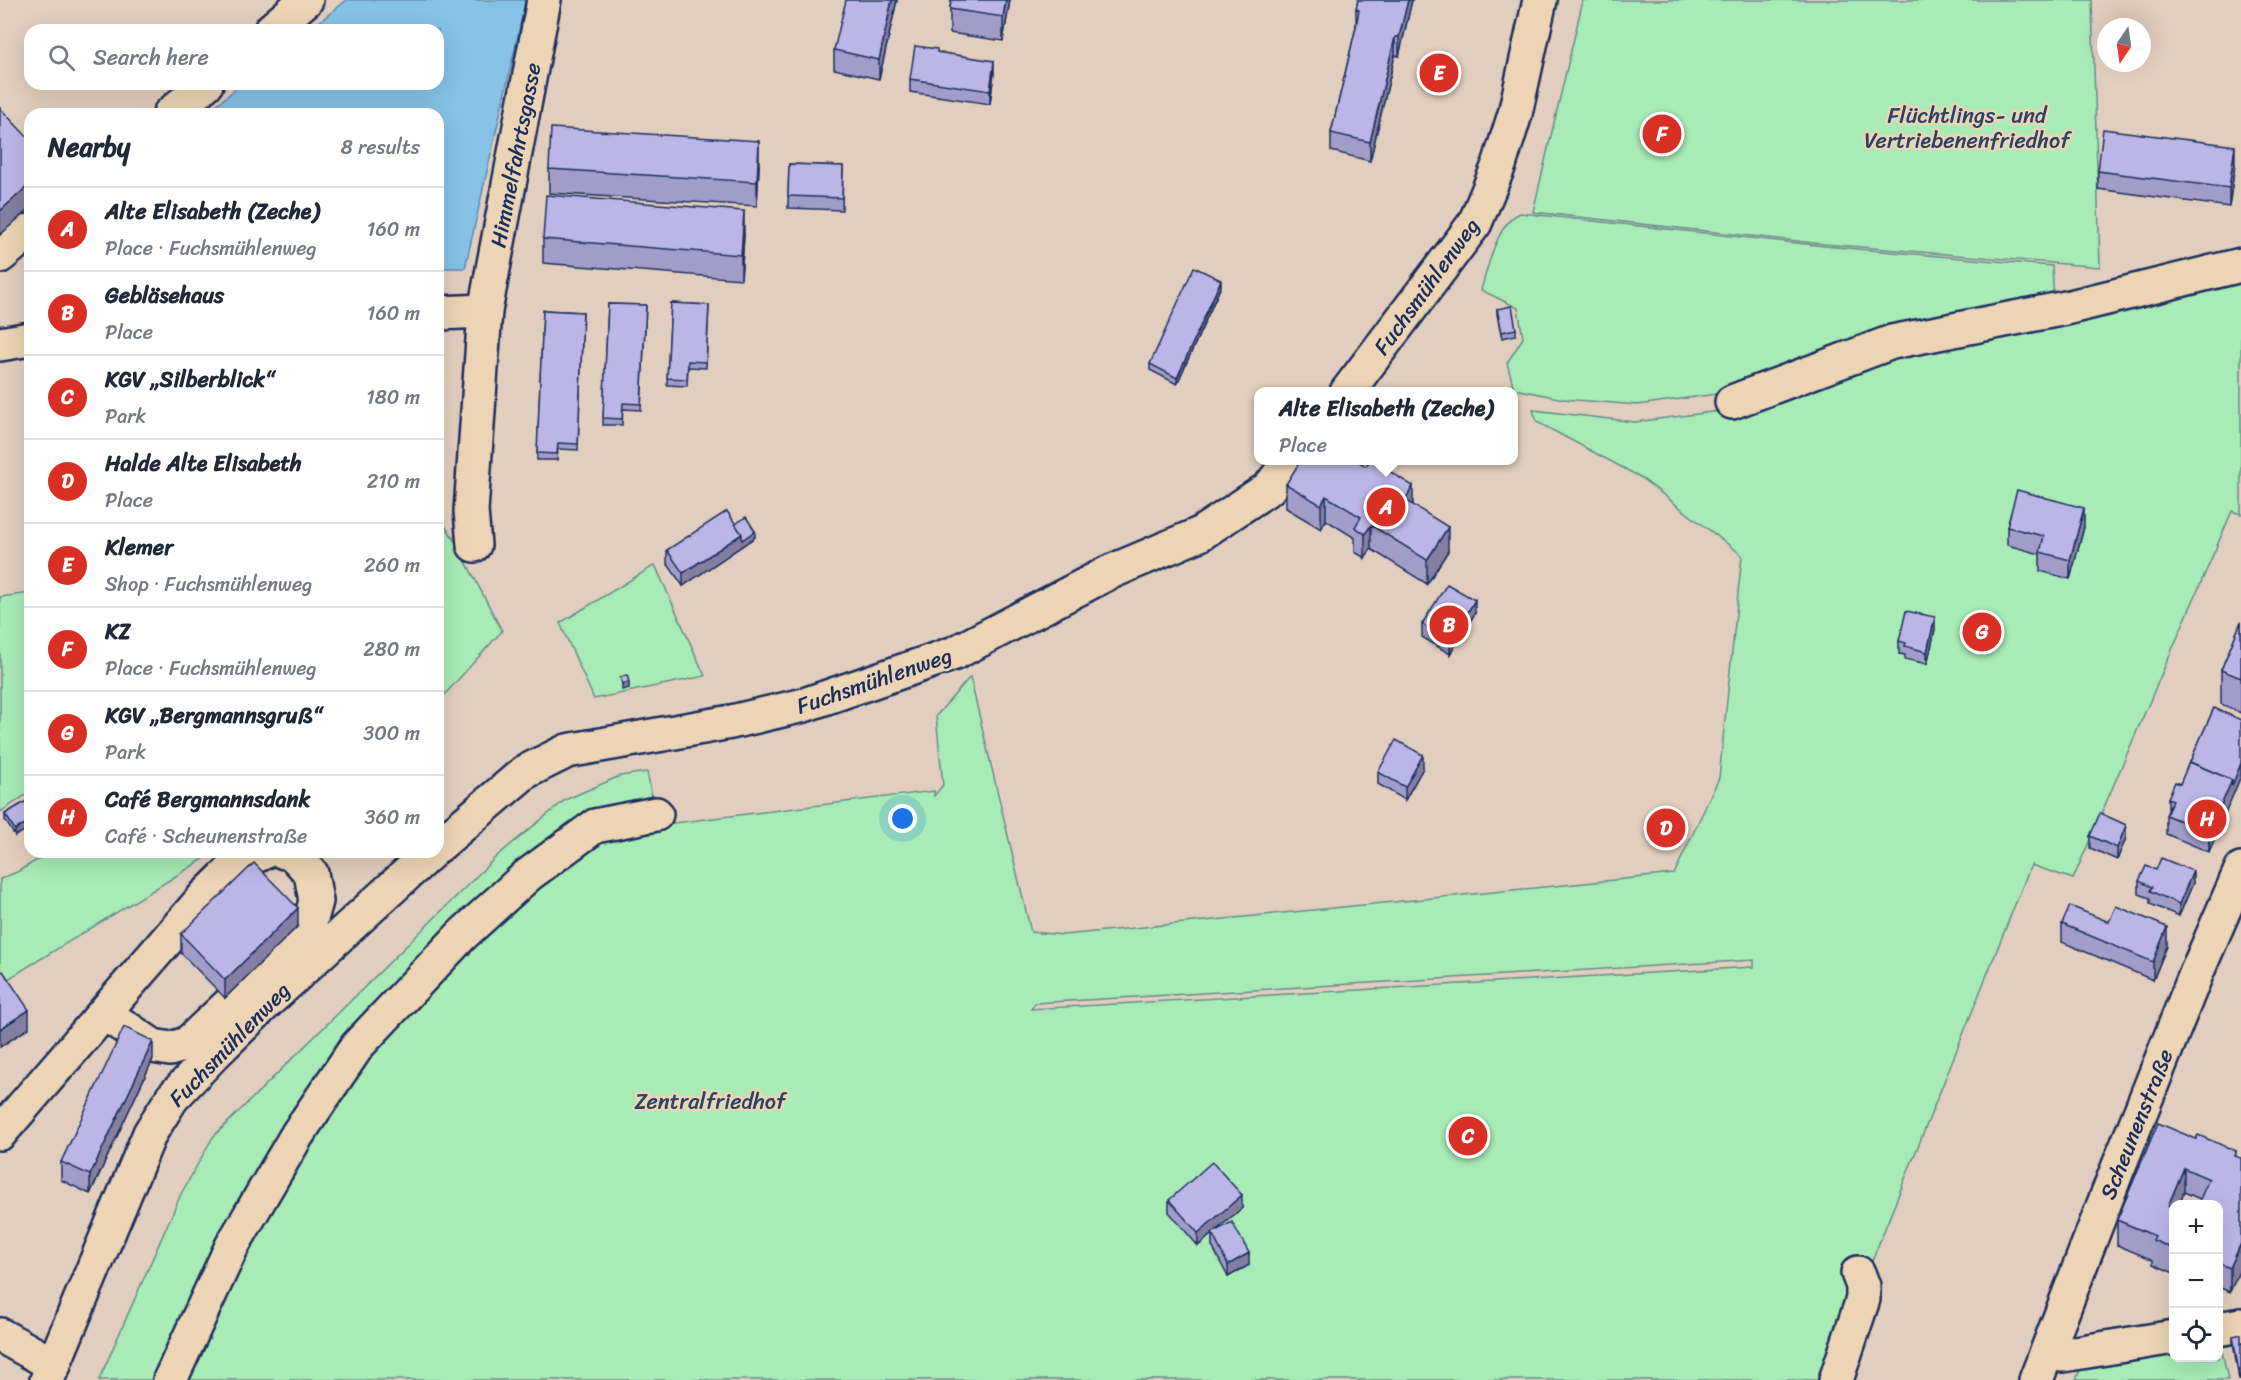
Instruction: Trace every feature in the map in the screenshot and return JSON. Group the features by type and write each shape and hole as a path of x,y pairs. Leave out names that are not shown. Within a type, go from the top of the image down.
{"street":[{"path":"278,24 306,0"},
{"name":"Himmelfahrtsgasse","path":"474,544 472,499 485,311 544,0"},
{"name":"Fuchsmühlenweg","path":"1351,387 1475,224 1499,165 1515,114 1540,0"},
{"path":"177,108 199,90"},
{"path":"0,256 24,236"},
{"path":"1732,402 1892,342 2066,308 2241,265"},
{"path":"444,313 485,311"},
{"path":"0,344 24,340"},
{"name":"Fuchsmühlenweg","path":"444,841 525,772 567,752 731,722 804,705 955,653 1108,573 1200,534 1269,488 1287,465"},
{"path":"170,1380 232,1246 297,1135 358,1045 462,935 528,875 595,826 656,814"},
{"path":"0,1133 205,896 238,864 251,858"},
{"path":"104,1013 153,1046 170,1048 187,1044 308,930 316,901 311,873 297,858"},
{"name":"Fuchsmühlenweg","path":"51,1372 150,1133 172,1098 268,1001 424,858"},
{"name":"Scheunenstraße","path":"2033,1372 2241,870"},
{"path":"1836,1380 1863,1299 1863,1286 1858,1273"},
{"path":"2223,1328 2241,1325"},
{"path":"0,1335 51,1372"},
{"path":"2033,1372 2063,1355 2169,1337"}],"green space":[{"name":"Flüchtlings- und Vertriebenenfriedhof","path":"1583,0 2092,0 2100,267 1824,244 1533,212"},
{"path":"1520,213 1824,246 2052,266 2054,305 1730,392 1638,405 1564,399 1513,387 1507,363 1523,338 1518,308 1481,290 1494,247 1512,218"},
{"name":"Zentralfriedhof","path":"2241,270 2241,514 2232,511 2073,879 2031,865 1872,1261 1874,1299 1841,1380 99,1380 181,1194 213,1137 497,856 565,800 620,776 647,772 658,825 934,791 934,796 943,785 936,716 970,677 1031,932 1064,935 1674,874 1719,778 1742,555 1640,477 1537,422 1533,410 1635,422 1735,409 1814,377","holes":["1754,960 1754,967 1031,1009 1035,1003"]},
{"path":"444,524 455,541 502,631 444,695"},
{"path":"655,565 705,676 594,699 560,623"},
{"path":"24,594 24,796 0,812 0,597"},
{"path":"41,858 205,858 0,984 0,879"},
{"path":"2169,1346 2169,1362 2223,1362 2223,1356 2228,1380 2076,1380 2083,1362"}],"water":[{"path":"347,0 526,0 465,268 444,268 444,108 212,108 235,90 444,90 444,24 317,24"}],"building":[{"path":"846,0 892,0 879,60 834,50"},
{"path":"951,0 1006,0 1003,17 950,9"},
{"path":"1358,0 1408,0 1399,37 1395,37 1370,142 1331,133 1356,27"},
{"path":"915,46 994,61 990,91 910,79"},
{"path":"0,108 24,134 24,189 0,211"},
{"path":"551,128 759,141 757,182 549,169"},
{"path":"2103,129 2235,146 2229,188 2098,171"},
{"path":"789,164 843,166 842,198 788,196"},
{"path":"546,195 744,211 741,255 543,239"},
{"path":"1194,267 1221,280 1177,378 1150,364"},
{"path":"671,303 709,305 706,362 688,361 687,379 667,378"},
{"path":"608,304 646,305 641,404 623,403 622,419 603,418"},
{"path":"1512,306 1516,329 1502,332 1497,309"},
{"path":"543,310 583,312 578,444 558,443 557,454 537,453"},
{"path":"1298,465 1380,465 1413,486 1405,500 1448,527 1427,560 1371,525 1365,534 1355,527 1361,517 1326,496 1321,505 1286,484"},
{"path":"2017,490 2084,508 2070,560 2040,552 2044,536 2007,527"},
{"path":"727,511 742,534 683,573 667,550"},
{"path":"746,517 755,531 742,540 742,534 735,524"},
{"path":"1447,584 1475,600 1450,641 1422,624"},
{"path":"1906,611 1935,617 1927,652 1905,646 1906,643 1899,641"},
{"path":"2241,622 2241,678 2221,670"},
{"path":"627,675 629,682 622,684 620,677"},
{"path":"2214,708 2241,720 2241,763 2232,786 2232,780 2190,762"},
{"path":"1396,740 1423,755 1405,787 1378,772"},
{"path":"2189,762 2232,780 2209,833 2166,815 2173,800 2168,798 2175,782 2180,784"},
{"path":"24,803 24,825 15,830 5,814"},
{"path":"2100,813 2126,825 2117,848 2090,836"},
{"path":"2161,858 2193,871 2179,904 2150,891 2152,887 2139,881 2146,866 2156,870"},
{"path":"254,863 298,908 225,980 181,934"},
{"path":"2070,906 2109,922 2116,906 2167,927 2153,962 2062,924"},
{"path":"3,971 29,1010 0,1029 0,973"},
{"path":"124,1027 153,1041 90,1175 61,1162"},
{"path":"2158,1123 2196,1139 2198,1135 2236,1151 2234,1156 2241,1158 2241,1243 2230,1268 2223,1265 2223,1200 2200,1200 2209,1179 2184,1168 2169,1200 2169,1247 2153,1240 2155,1236 2117,1220"},
{"path":"1212,1162 1242,1195 1198,1233 1169,1200"},
{"path":"1232,1222 1249,1253 1228,1265 1212,1233"},
{"path":"2241,1334 2241,1380 2240,1380 2233,1336"}],"place":[{"name":"Klemer","path":"1439,73"},
{"name":"KZ","path":"1662,134"},
{"name":"Alte Elisabeth (Zeche)","path":"1386,507"},
{"name":"Gebläsehaus","path":"1449,625"},
{"name":"KGV „Bergmannsgruß“","path":"1982,632"},
{"name":"Café Bergmannsdank","path":"2207,819"},
{"name":"Halde Alte Elisabeth","path":"1666,828"},
{"name":"KGV „Silberblick“","path":"1468,1136"}]}
